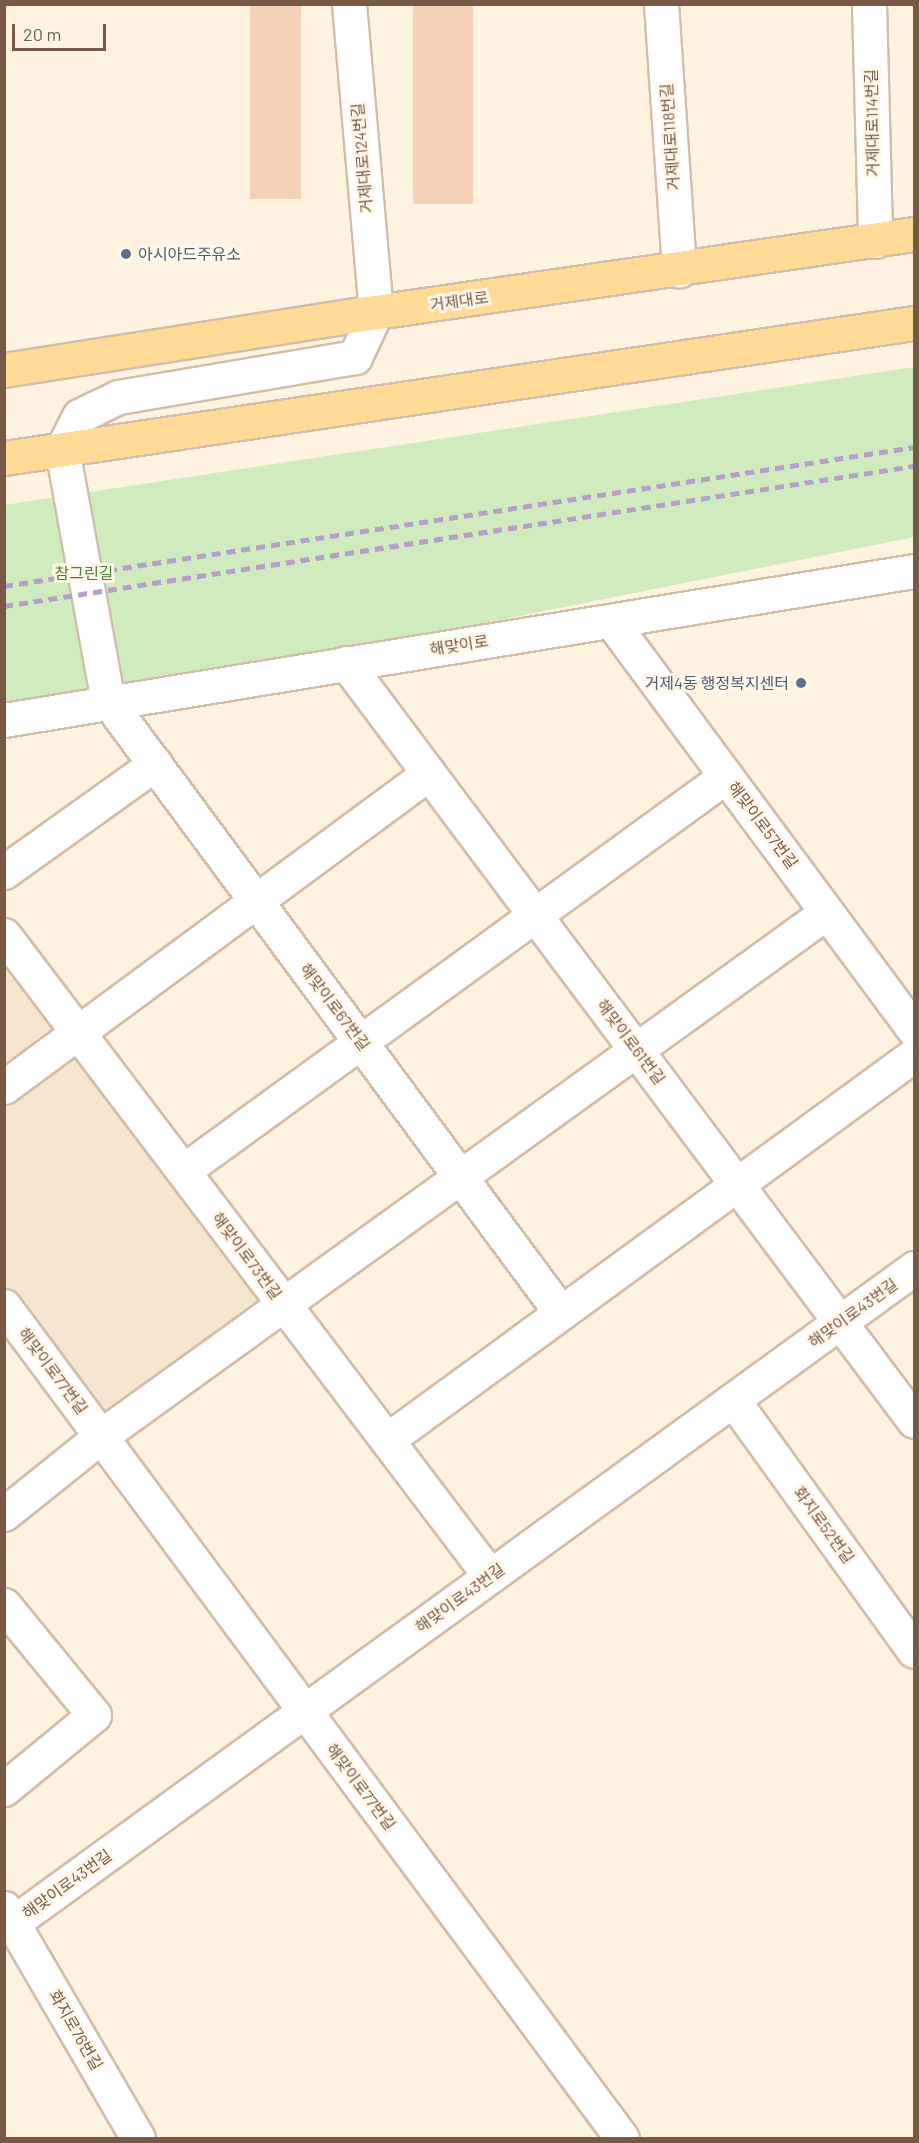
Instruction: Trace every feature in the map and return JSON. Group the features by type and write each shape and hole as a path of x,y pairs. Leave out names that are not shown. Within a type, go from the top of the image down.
{"main road":[{"name":"거제대로","path":"4,370 376,312 679,270 915,234"},
{"path":"4,458 915,323"}],"street":[{"name":"거제대로124번길","path":"349,4 376,312"},
{"name":"거제대로118번길","path":"661,4 679,270"},
{"name":"거제대로114번길","path":"869,4 874,241"},
{"path":"108,701 62,449 80,416 118,397 355,357 376,312"},
{"name":"해맞이로","path":"4,720 108,701 915,571"},
{"name":"해맞이로57번길","path":"611,621 915,1030"},
{"name":"해맞이로61번길","path":"346,663 915,1421"},
{"name":"해맞이로67번길","path":"108,701 561,1313"},
{"path":"4,872 155,764"},
{"path":"4,1087 429,773"},
{"path":"183,1171 726,776"},
{"path":"4,1514 101,1436 827,912"},
{"name":"해맞이로73번길","path":"4,935 490,1576"},
{"path":"387,1440 915,1055"},
{"name":"해맞이로43번길","path":"8,1919 305,1711 915,1268"},
{"name":"해맞이로77번길","path":"4,1306 622,2139"},
{"name":"화지로52번길","path":"733,1400 915,1651"},
{"path":"4,1605 94,1715 4,1789"},
{"name":"화지로76번길","path":"8,1919 138,2139"}],"shaded area":[{"path":"4,935 275,1311 101,1436 5,1306"}],"green space":[{"name":"참그린길","path":"914,367 914,537 5,719 4,505"}],"building":[{"path":"250,4 301,4 301,199 250,199"},
{"path":"413,4 473,4 473,204 413,204"}],"railway":[{"path":"4,586 914,447"},
{"path":"4,606 914,466"}],"place":[{"name":"아시아드주유소","path":"126,254"},
{"name":"거제4동 행정복지센터","path":"801,683"}]}
